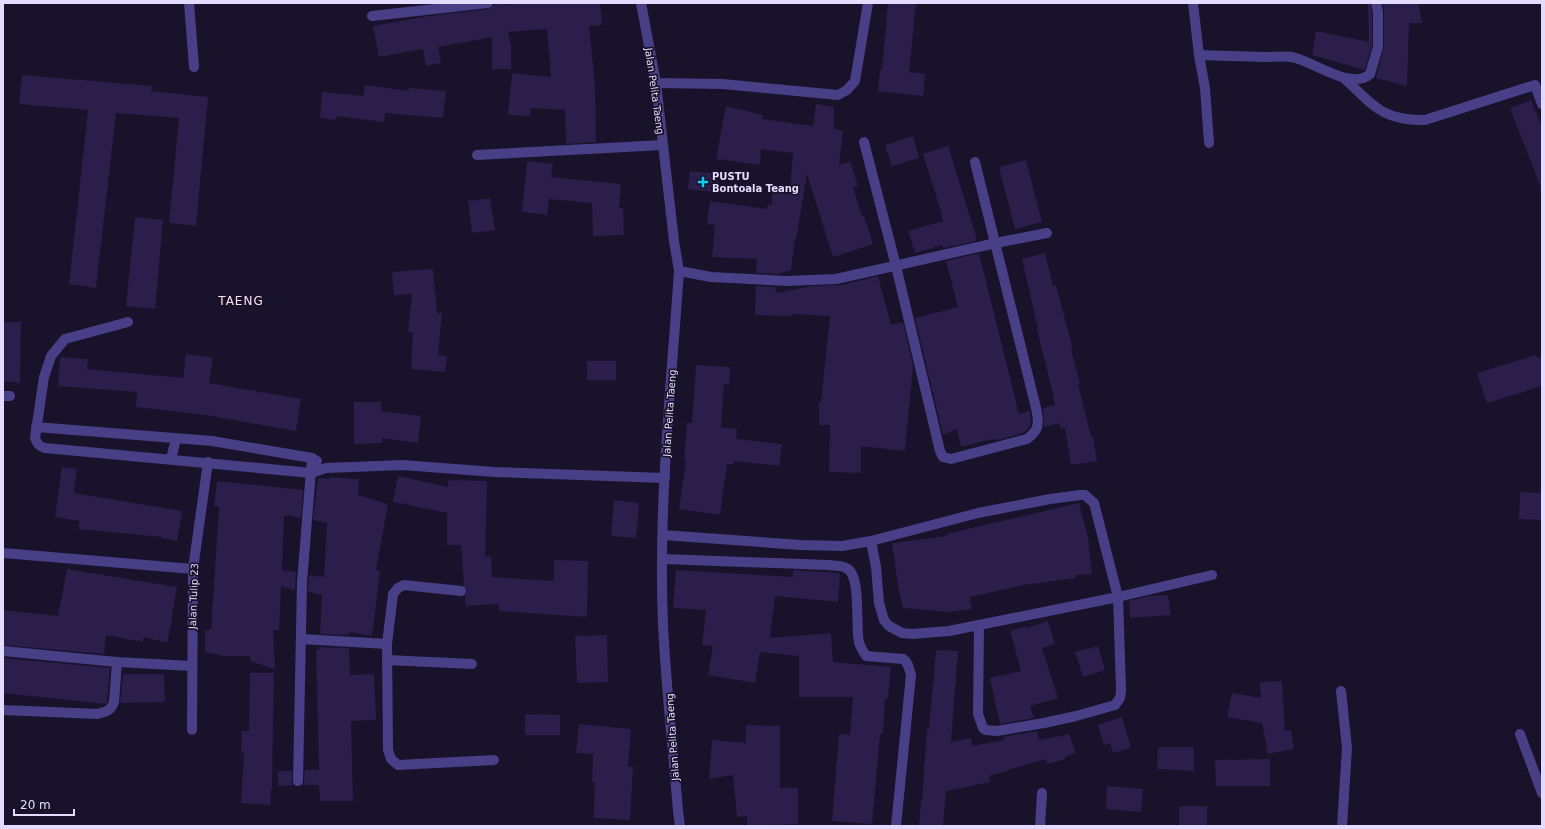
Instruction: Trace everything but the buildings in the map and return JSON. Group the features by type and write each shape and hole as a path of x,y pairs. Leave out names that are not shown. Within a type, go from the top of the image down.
{"street":[{"path":"189,3 194,67"},
{"path":"372,16 428,6 488,3"},
{"name":"Jalan Pelita Taeng","path":"641,3 656,83 673,233 679,271 665,478 663,535 663,624 680,826"},
{"path":"656,83 723,84 838,95 847,90 854,81 868,3"},
{"path":"1193,3 1199,55 1205,88 1208,143"},
{"path":"1199,55 1292,57 1344,78 1363,78 1370,74 1378,47 1378,12 1376,3"},
{"path":"1344,78 1379,111 1397,119 1409,121 1425,120 1535,86 1542,104"},
{"path":"864,142 896,266 940,451 943,456 956,458 1028,439 1034,435 1038,424 1036,408 975,162"},
{"path":"477,155 663,145"},
{"path":"679,271 711,277 787,281 836,279 996,243 1047,234"},
{"path":"128,322 65,339 58,346 51,356 44,377 36,427 35,438 37,443 45,448 208,462 311,473 326,468 404,465 494,472 665,478"},
{"path":"36,427 212,441 312,458 326,468"},
{"path":"171,459 176,439"},
{"path":"298,781 302,582 312,458"},
{"name":"Jalan Tulip 23","path":"192,730 192,569 208,462"},
{"path":"663,535 801,545 842,546 978,513 1050,499 1085,495 1094,503 1118,597 1121,690 1118,702 1109,707 1044,723 997,731 986,730 983,728 978,714 979,625"},
{"path":"871,540 876,567 879,603 884,620 889,626 902,633 912,634 949,631 1118,597 1212,575"},
{"path":"3,553 192,569"},
{"path":"663,559 828,565 846,568 850,571 855,585 857,631 859,642 863,651 866,656 903,659 909,665 911,675 896,826"},
{"path":"461,591 404,585 398,588 393,594 387,644 388,750 391,759 398,765 494,760"},
{"path":"301,639 387,644"},
{"path":"3,651 116,662 192,666"},
{"path":"387,660 472,664"},
{"path":"3,710 97,714 106,712 112,707 114,702 116,662"},
{"path":"1341,691 1347,748 1342,826"},
{"path":"1520,734 1542,793"},
{"path":"1040,826 1042,793"}],"place":[{"name":"PUSTU Bontoala Teang","path":"703,182"}],"district":[{"name":"TAENG","path":"241,301"}]}
